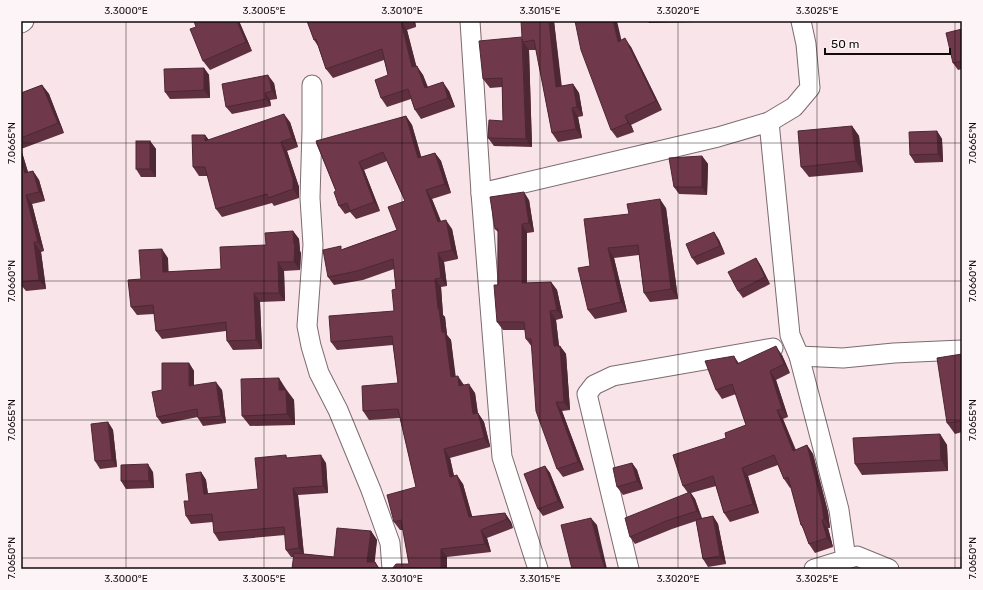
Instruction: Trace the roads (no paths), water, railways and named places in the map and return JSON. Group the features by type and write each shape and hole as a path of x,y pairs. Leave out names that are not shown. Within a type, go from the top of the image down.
{"street":[{"path":"21,24 24,21"},
{"path":"470,21 481,194 502,457 538,569"},
{"path":"481,194 711,139 769,122 794,107 810,88 806,44 801,21"},
{"path":"312,85 310,198 313,245 307,326 319,373 338,410 371,490 390,543 392,569"},
{"path":"769,122 790,335 799,356 839,510 846,559"},
{"path":"629,569 587,394 594,385 613,376 773,348"},
{"path":"799,356 843,358 894,353 962,350"},
{"path":"814,569 857,556 889,569"}]}
